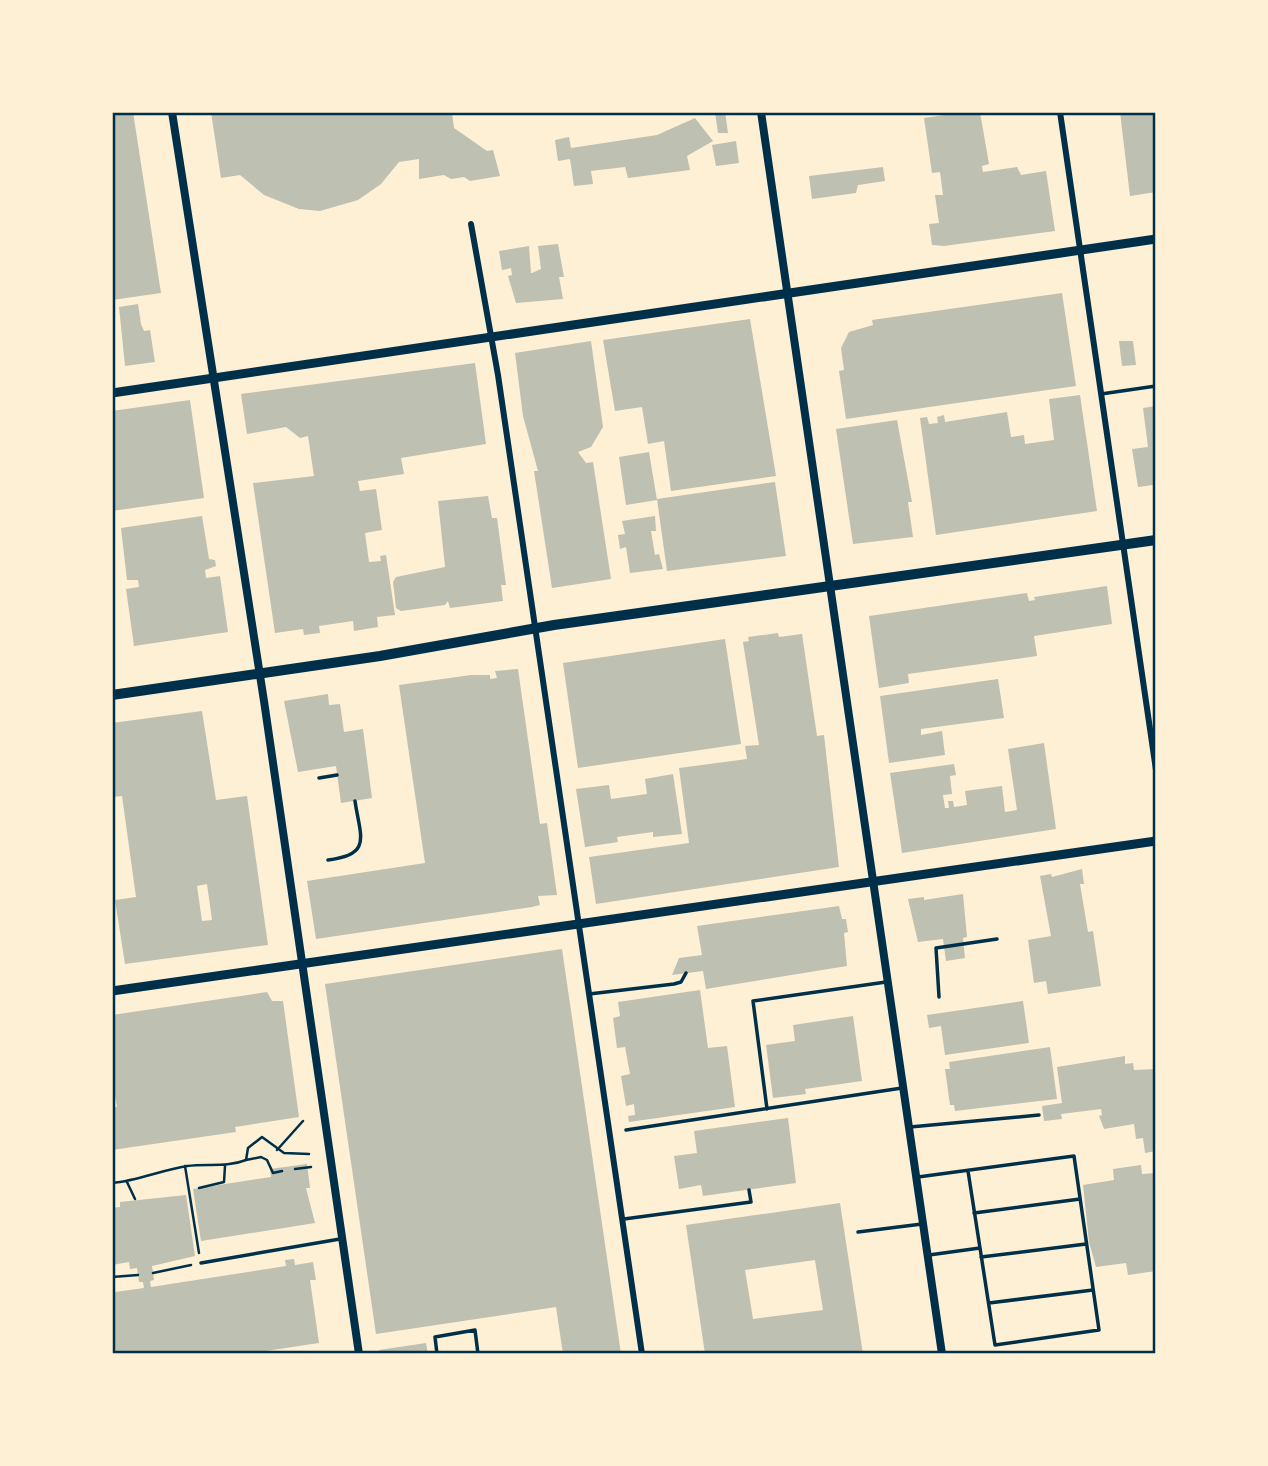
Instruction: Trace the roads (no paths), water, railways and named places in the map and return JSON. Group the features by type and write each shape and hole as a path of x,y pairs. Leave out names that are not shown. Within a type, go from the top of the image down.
{"main road":[{"path":"112,393 1156,239"},
{"path":"112,695 380,656 535,629 1156,540"},
{"path":"112,990 1156,841"}],"street":[{"path":"173,112 359,1354"},
{"path":"761,112 785,294 942,1354"},
{"path":"1059,112 1156,770"},
{"path":"471,224 535,629 642,1354"}],"lane":[{"path":"1101,394 1156,386"},
{"path":"319,778 337,775"},
{"path":"328,860 349,857 360,847 355,801"},
{"path":"939,997 936,948 997,939"},
{"path":"588,994 674,985 681,982 686,973"},
{"path":"767,1109 753,1001 886,982"},
{"path":"626,1130 902,1088"},
{"path":"908,1127 1038,1115"},
{"path":"915,1178 1074,1156 1099,1330 995,1345 968,1171"},
{"path":"622,1220 751,1202 750,1190"},
{"path":"974,1213 1080,1199"},
{"path":"858,1232 922,1224"},
{"path":"201,1263 340,1239"},
{"path":"981,1257 1087,1244"},
{"path":"927,1255 980,1248"},
{"path":"989,1303 1093,1290"},
{"path":"437,1354 435,1337 475,1331 478,1354"}]}
